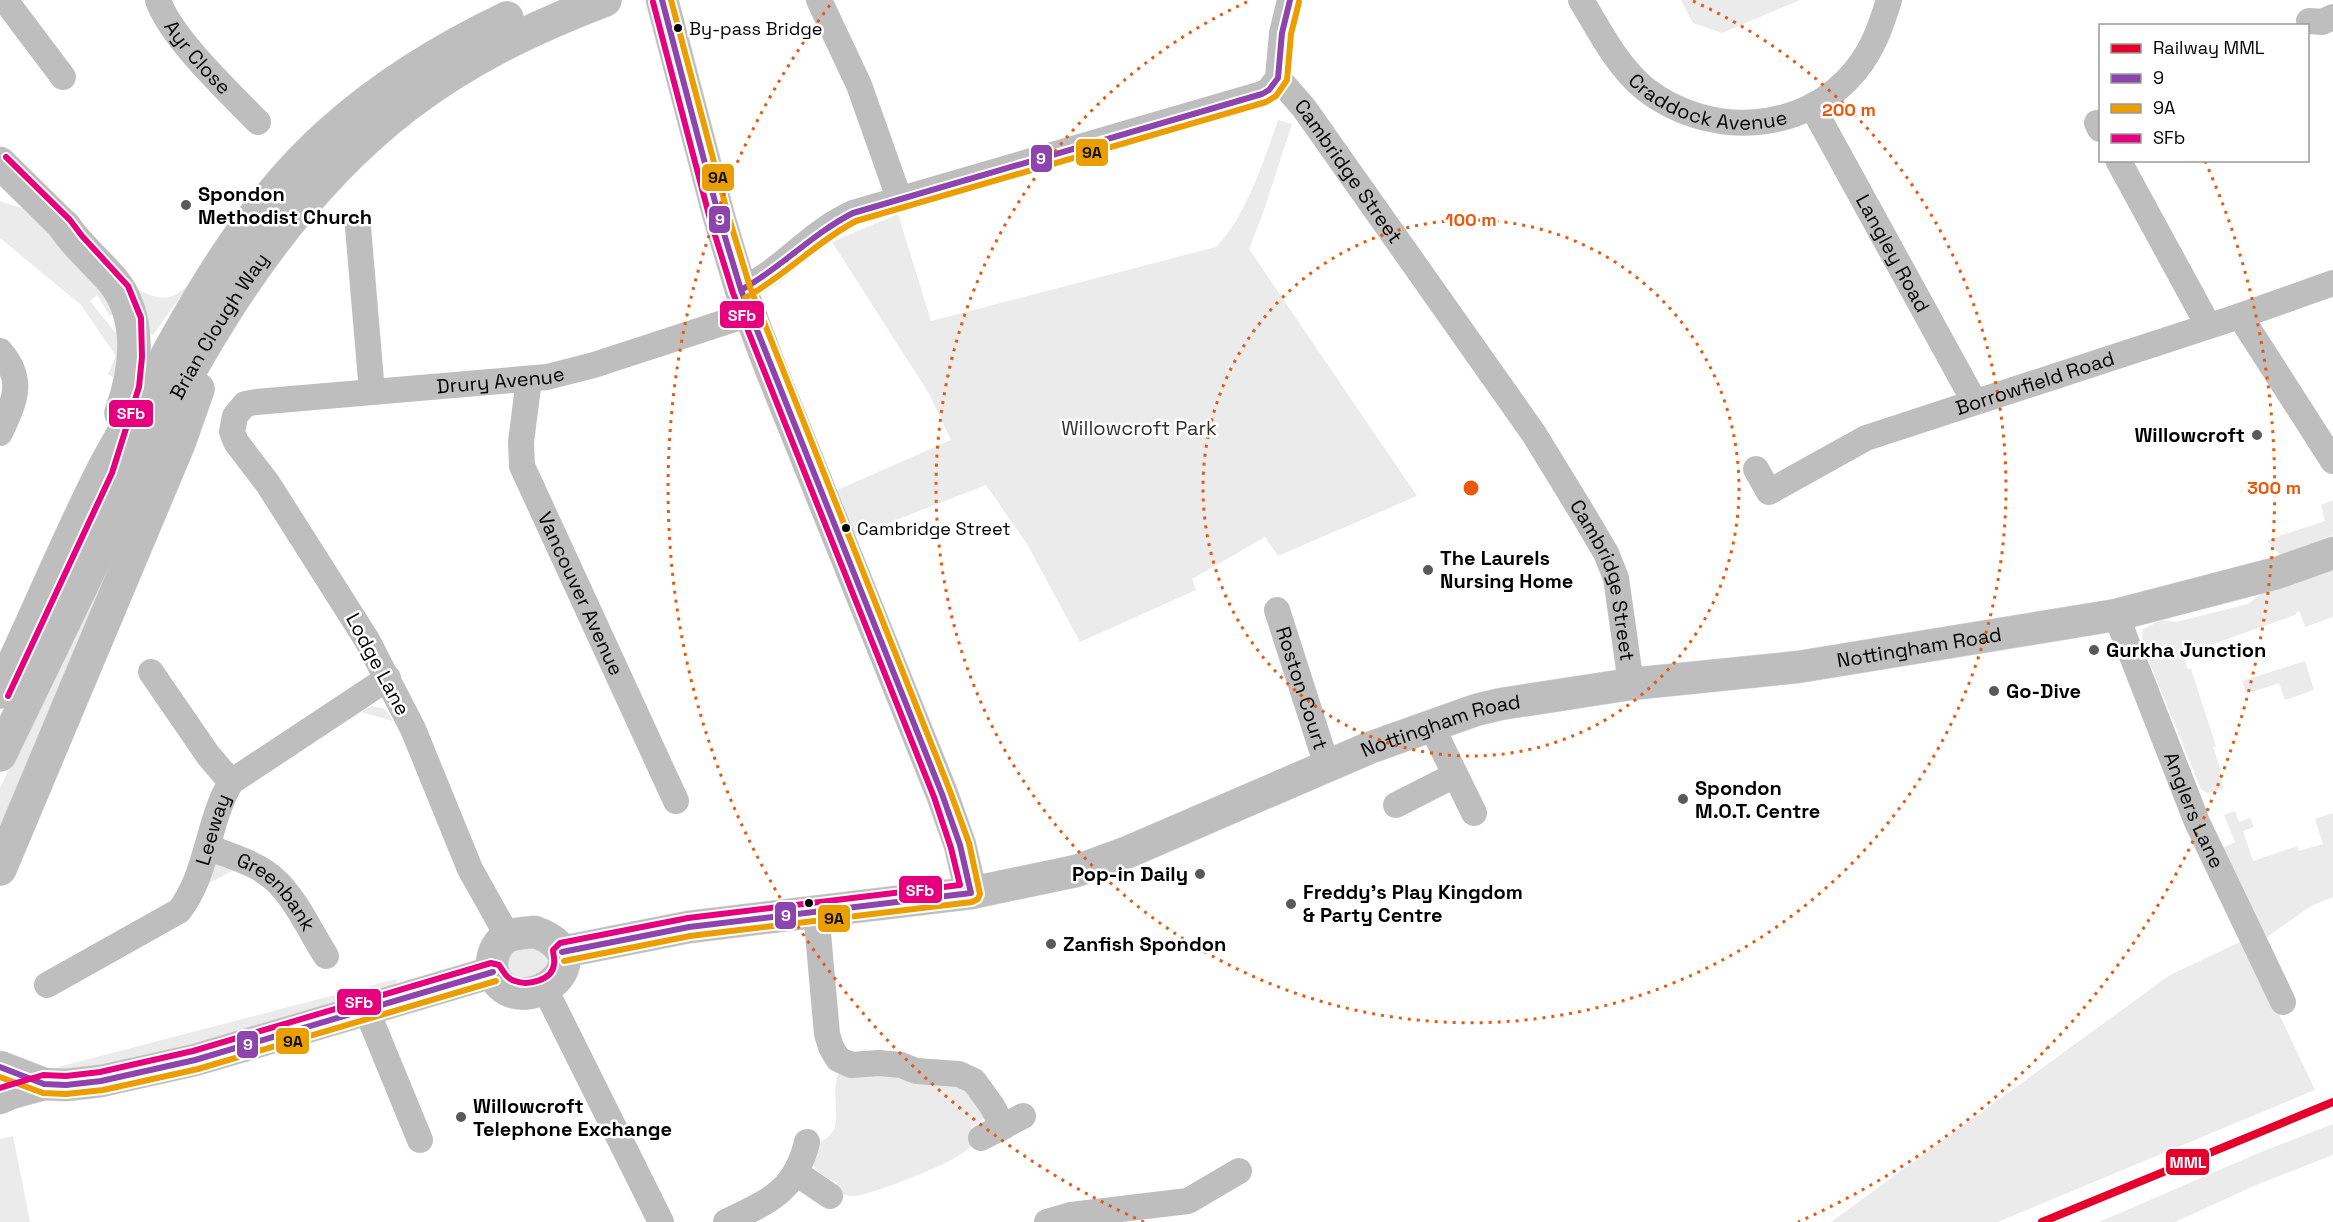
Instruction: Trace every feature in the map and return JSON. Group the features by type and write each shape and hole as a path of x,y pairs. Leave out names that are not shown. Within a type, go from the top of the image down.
{"highway":[{"name":"Brian Clough Way","path":"0,692 104,469 214,271 250,220 306,157 349,117 405,75 459,41 545,0"},
{"name":"Brian Clough Way","path":"0,755 137,468 174,398 252,272 301,207 345,159 386,122 437,84 481,56 529,32 601,2"},
{"path":"64,226 75,242 113,281 124,298 132,320 133,371 104,469"},
{"path":"0,870 178,443 210,357 217,327"},
{"path":"0,636 68,544"}],"main road":[{"path":"662,0 719,217 745,302 942,794 960,844 971,893"},
{"path":"0,162 64,226"},
{"name":"Nottingham Road","path":"562,952 689,927 971,893 1038,880 1087,867 1128,852 1327,766 1431,725 1501,704 1631,684 1798,667 2116,615 2277,573 2333,553"},
{"path":"535,933 548,937 562,952 565,962 558,979 545,989 529,993 516,992 503,987 491,966 494,952 508,937 535,933"},
{"path":"0,1068 44,1084 66,1085 101,1081 195,1060 493,972"},
{"path":"0,1098 44,1084"}],"street":[{"path":"5,0 63,77"},
{"name":"Ayr Close","path":"158,0 176,30 197,58 255,110"},
{"path":"819,0 859,86 899,198"},
{"path":"1278,78 1282,33 1290,0"},
{"name":"Craddock Avenue","path":"1581,0 1618,60 1633,78 1654,95 1676,108 1709,118 1755,124 1787,116 1812,106 1843,84 1865,57 1881,26 1889,0"},
{"name":"Cambridge Street","path":"745,302 763,279 838,220 899,198 1234,104 1269,90 1278,78 1317,127 1534,434 1606,553 1616,578 1631,684"},
{"name":"Langley Road","path":"1812,106 1974,401"},
{"path":"2119,162 2208,325"},
{"path":"358,227 372,392"},
{"name":"Borrowfield Road","path":"1756,469 1768,492 1866,438 2333,284"},
{"name":"Drury Avenue","path":"242,406 256,402 547,377 594,365 745,302"},
{"path":"2240,316 2333,461"},
{"path":"0,351 13,369 16,387 12,406 0,433"},
{"name":"Vancouver Avenue","path":"529,379 521,442 522,466 676,801"},
{"name":"Lodge Lane","path":"242,406 233,424 236,441 264,478 323,569 388,678 413,729 470,869 508,937"},
{"name":"Roston Court","path":"1277,610 1327,766"},
{"name":"Anglers Lane","path":"2116,615 2197,822 2283,1002"},
{"path":"151,672 208,755 231,782"},
{"name":"Leeway","path":"47,985 179,911 189,895 208,847 222,801 231,782 388,678"},
{"path":"1431,725 1474,813"},
{"path":"1396,805 1455,775"},
{"name":"Greenbank","path":"208,847 256,868 274,879 292,902 326,956"},
{"path":"816,911 827,1034 838,1059 850,1065 879,1063 901,1065 916,1071 959,1074 974,1082 992,1106 1002,1127"},
{"path":"545,989 661,1222"},
{"path":"367,1011 420,1140"},
{"path":"726,1222 771,1200 796,1173 802,1162 807,1142"},
{"path":"1047,1222 1071,1215 1188,1201 1239,1171"},
{"path":"796,1173 830,1196"}],"green space":[{"path":"1681,0 1800,0 1722,33 1693,23"},
{"name":"Willowcroft Park","path":"1278,120 1292,124 1249,249 1417,496 1278,556 1265,537 1192,579 1196,590 1080,642 1027,544 986,485 855,536 837,490 951,440 928,392 832,242 898,214 931,321 1216,247 1227,235 1245,204"},
{"path":"0,201 30,211 108,299 112,314 110,316 97,295 90,301 118,336 116,379 108,374 116,356 81,305 0,238"},
{"path":"190,283 153,335 149,333 137,289 152,296 165,298 177,294"},
{"path":"142,494 0,830 0,788"},
{"path":"2333,500 2333,535 2280,555 2267,540 2325,521 2321,505"},
{"path":"2333,569 2333,617 2305,627 2299,610 2295,615 2199,649 2198,646 2182,652 2188,669 2191,669 2216,746 2213,747 2220,768 2223,789 2207,793 2201,789 2145,651 2142,638 2143,629 2162,620 2176,622 2248,604 2265,591"},
{"path":"2305,661 2314,690 2285,700 2279,683 2246,694 2242,681"},
{"path":"372,706 385,709 393,721 361,712"},
{"path":"2235,811 2239,822 2250,818 2254,827 2243,831 2253,861 2297,846 2299,851 2323,844 2315,819 2333,813 2333,897 2311,906 2264,939 2218,850 2235,842 2224,815"},
{"path":"215,860 240,867 207,884"},
{"path":"2240,942 2282,1020 2315,1090 1998,1222 1831,1222 2170,975"},
{"path":"530,944 546,953 548,963 533,976 513,977 503,960 506,954"},
{"path":"396,979 399,990 129,1064 61,1070 58,1067"},
{"path":"883,1069 971,1089 986,1113 982,1120 971,1127 976,1140 958,1156 885,1188 851,1196 838,1191 835,1188 837,1183 816,1170 813,1161 814,1147 829,1136 835,1127 835,1093 839,1070"},
{"path":"2333,1124 2333,1155 2256,1185 2175,1222 2099,1222 2261,1152"},
{"path":"13,1136 30,1222 0,1222 0,1139"}],"rail line":[{"name":"MML","path":"2042,1222 2333,1102"}],"transit line":[{"name":"9","path":"562,952 689,927 971,893 960,845 942,794 741,290 719,217 662,0"},
{"name":"9A","path":"564,961 690,936 972,902 978,899 980,894 969,843 950,791 750,287 728,215 671,0"},
{"name":"9","path":"741,290 770,272 838,221 853,213 1262,94 1269,90 1278,78 1282,33 1290,0"},
{"name":"SFb","path":"0,1088 43,1075 66,1076 100,1072 193,1051 491,963 499,965 512,980 533,982 545,978 553,970 553,950 560,943 688,918 960,885 951,848 934,797 733,293 710,219 653,2"},
{"name":"9A","path":"745,298 774,280 841,229 856,221 1266,102 1276,96 1287,80 1291,34 1299,2"},
{"name":"SFb","path":"6,157 70,220 128,286 141,318 142,357 139,387 112,473 8,696"},
{"name":"9","path":"0,1067 44,1084 66,1085 101,1081 195,1060 493,972"},
{"name":"9A","path":"0,1077 43,1093 66,1094 103,1090 198,1069 496,981"}],"place":[{"name":"By-pass Bridge","path":"678,28"},
{"name":"Spondon Methodist Church","path":"186,205"},
{"name":"Willowcroft","path":"2257,435"},
{"name":"Cambridge Street","path":"846,528"},
{"name":"The Laurels Nursing Home","path":"1428,570"},
{"name":"Gurkha Junction","path":"2094,650"},
{"name":"Go-Dive","path":"1994,691"},
{"name":"Spondon M.O.T. Centre","path":"1683,799"},
{"name":"Pop-in Daily","path":"1200,874"},
{"name":"Freddy's Play Kingdom & Party Centre","path":"1291,904"},
{"name":"Zanfish Spondon","path":"1051,944"},
{"name":"Willowcroft Telephone Exchange","path":"461,1117"}]}
